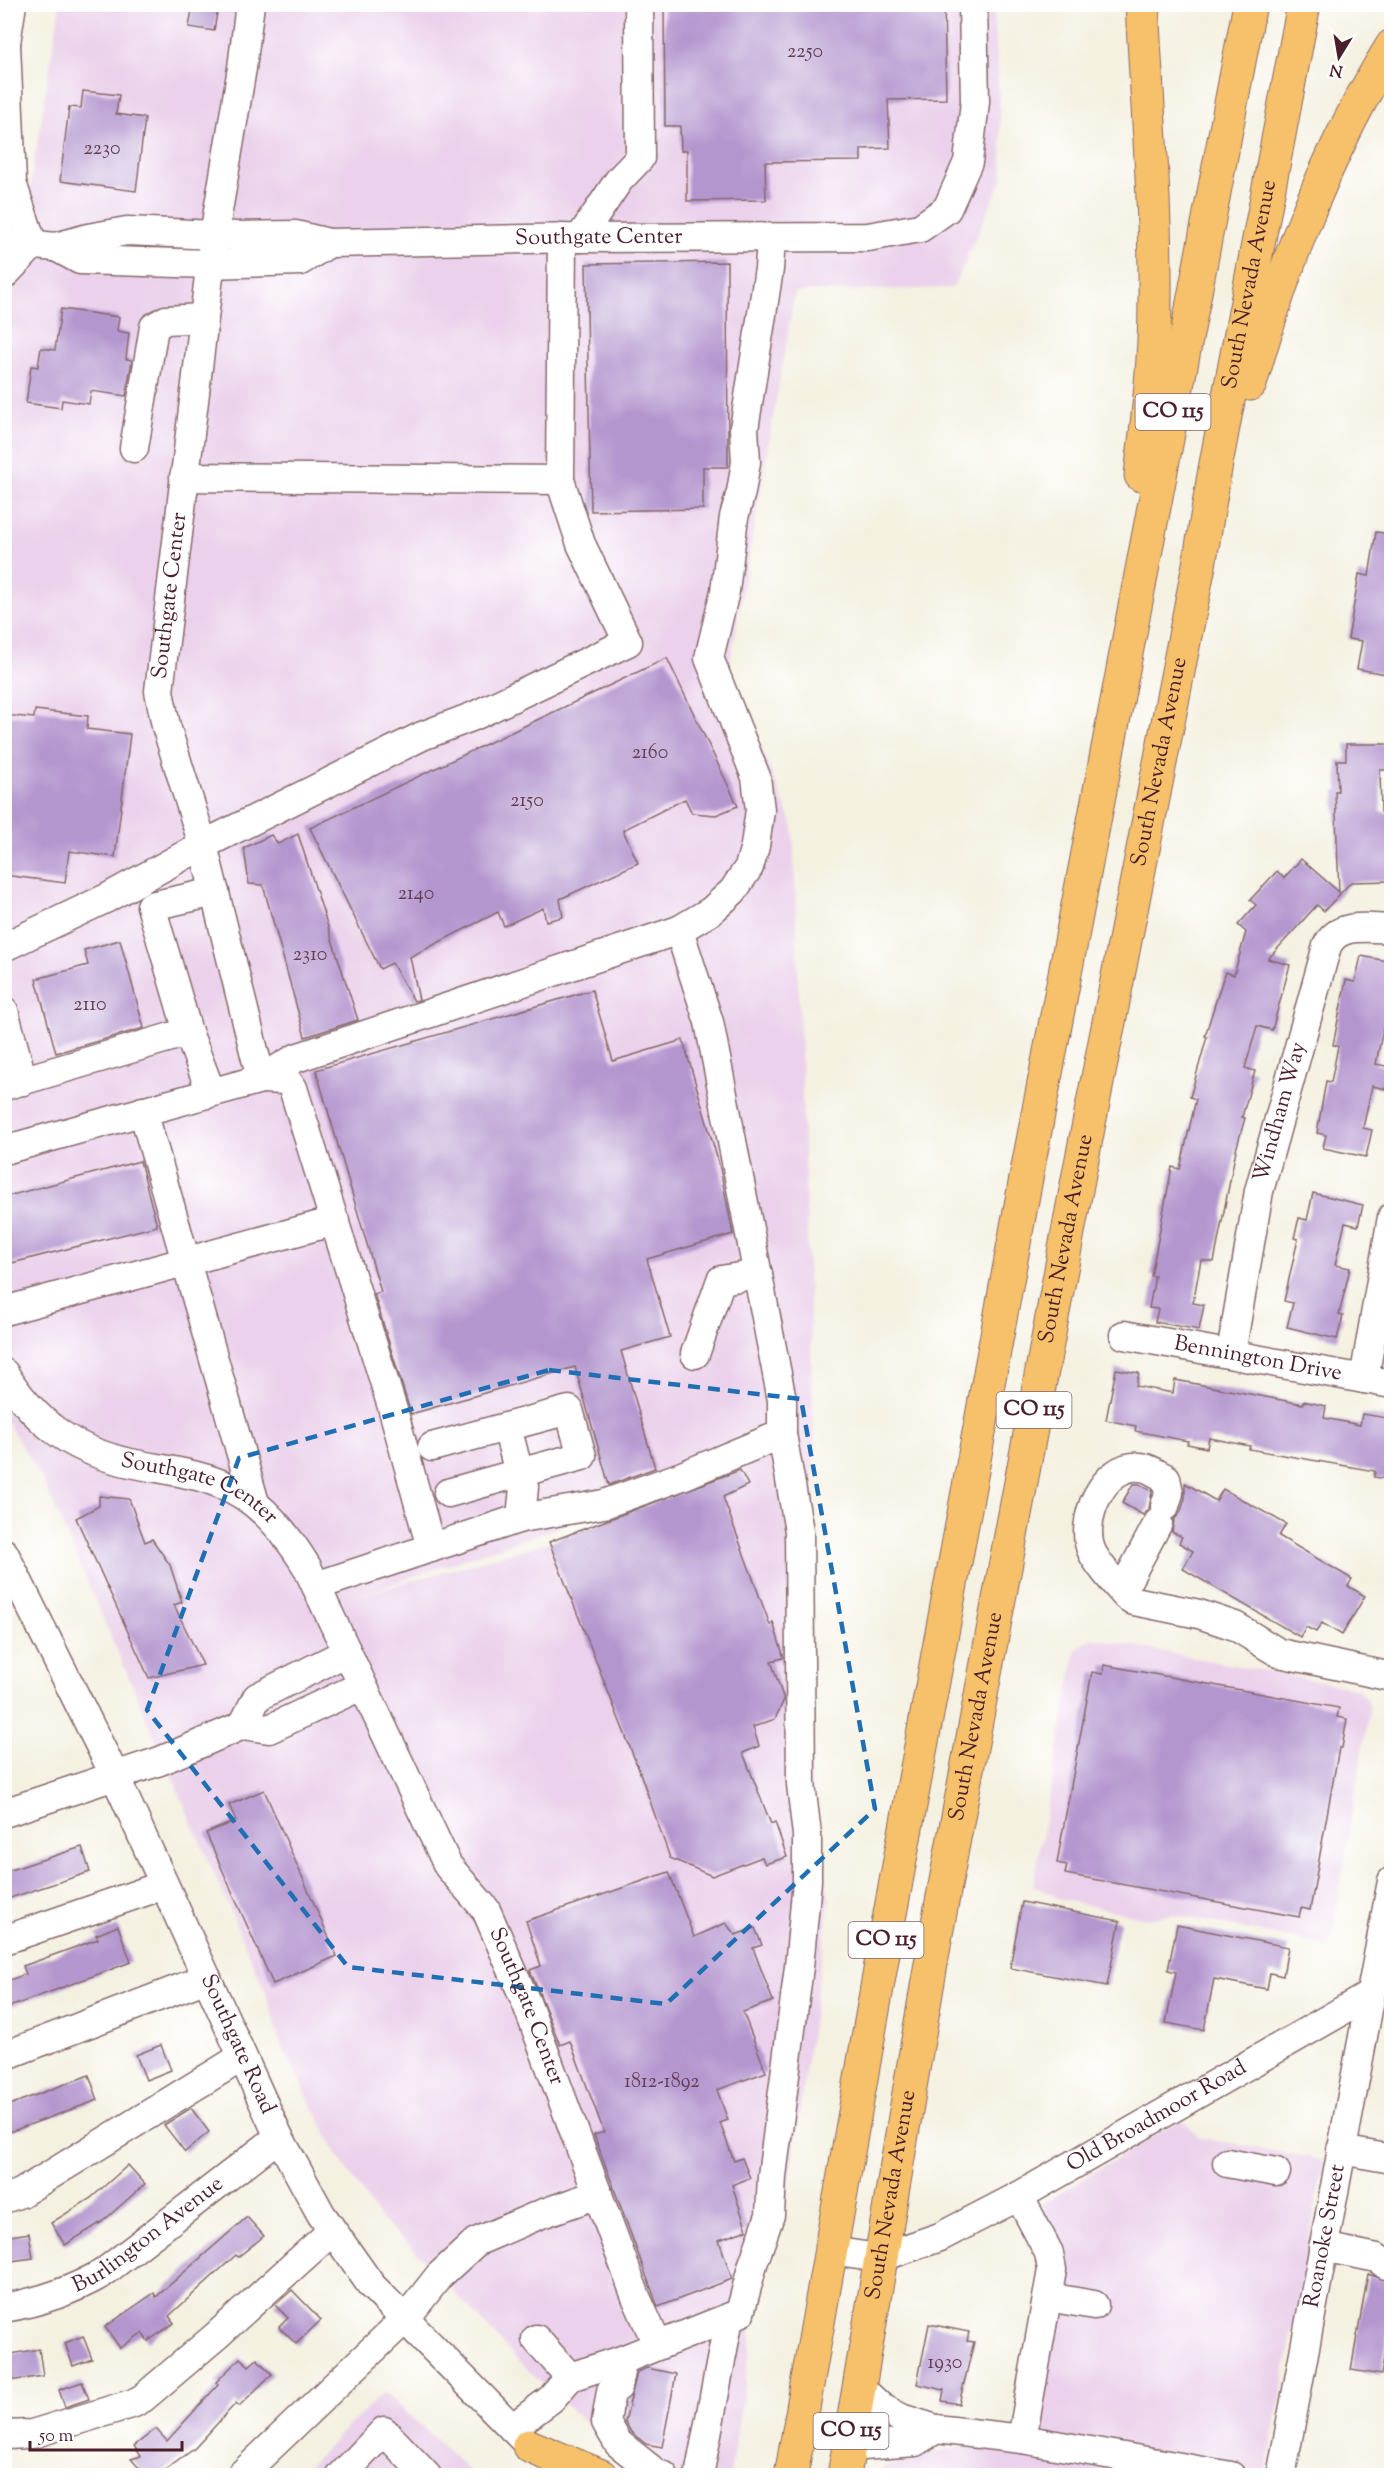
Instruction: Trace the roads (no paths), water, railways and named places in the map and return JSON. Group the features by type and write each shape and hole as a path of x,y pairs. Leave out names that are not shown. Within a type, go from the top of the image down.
{"highway":[{"path":"1096,819 1152,380 1155,235 1142,4"},
{"name":"CO 115","path":"791,2475 1024,1185 1096,819 1250,4"},
{"name":"South Nevada Avenue","path":"847,2466 879,2258 938,1922 1079,1174 1199,565 1215,469 1304,4"},
{"path":"1199,565 1254,371 1288,262 1337,146 1371,79 1392,46"},
{"path":"521,2437 601,2475"}],"street":[{"path":"4,275 45,246 12,183 5,50 12,4"},
{"name":"Southgate Center","path":"250,4 242,68 210,264 159,691 166,726 203,845 261,1079"},
{"path":"4,947 107,898 203,845 422,736 474,716 628,642 581,544 560,480 571,238 640,158 639,4"},
{"name":"Southgate Center","path":"4,242 45,246 128,231 296,236 329,243 571,238 868,237 920,228 947,209 968,162 975,102 973,4"},
{"path":"4,1150 261,1079 296,1058 679,930 711,910 733,891 749,867 755,846 760,810 756,777 709,658 725,591 734,517 746,462 744,429 769,269 771,238"},
{"name":"Southgate Center","path":"45,246 80,260 210,264 300,261 329,243"},
{"path":"134,448 154,327 166,320 203,318"},
{"path":"184,477 560,480"},
{"path":"212,1092 188,1032 151,906 214,892"},
{"name":"Windham Way","path":"1231,1353 1259,1191 1327,946 1332,935 1343,930 1392,929"},
{"path":"521,2437 570,2377 620,2373 657,2344 740,2313 753,2264 770,2215 772,2176 799,1967 807,1881 807,1835 801,1784 799,1532 782,1434 782,1400 709,1022 679,930"},
{"path":"4,1011 14,1084 188,1032"},
{"path":"261,1079 286,1080 293,1088 393,1410 431,1548"},
{"path":"143,1111 255,1503"},
{"path":"1378,1381 1392,1217"},
{"path":"4,1311 334,1221"},
{"path":"694,1354 721,1280 758,1275"},
{"name":"Bennington Drive","path":"1124,1335 1378,1381"},
{"name":"Southgate Center","path":"4,1372 16,1391 47,1425 55,1433 78,1447 127,1462 191,1473 213,1481 255,1503 290,1540 316,1586 361,1686 448,1866 486,1910 526,2002 636,2297 657,2344"},
{"path":"432,1447 569,1410 582,1456 448,1493"},
{"path":"507,1426 524,1487 521,1518"},
{"path":"316,1586 521,1518 604,1504 682,1476 782,1434"},
{"path":"1122,1591 1161,1514 1169,1492 1166,1478 1140,1467 1118,1472 1102,1487 1087,1518 1091,1550 1122,1591 1134,1601 1199,1614 1235,1626 1279,1653 1392,1677"},
{"name":"Southgate Road","path":"4,1553 115,1776 242,2057 302,2182 332,2231 371,2285 558,2475"},
{"path":"243,1725 257,1697 347,1653"},
{"path":"4,1813 160,1761 243,1725 269,1729 361,1686"},
{"path":"1371,1995 1392,1881"},
{"path":"4,1940 164,1885"},
{"path":"4,2056 207,1978"},
{"name":"Old Broadmoor Road","path":"830,2251 879,2258 940,2238 1371,1995"},
{"name":"Roanoke Street","path":"1281,2475 1371,1995"},
{"path":"4,2199 21,2193 242,2057"},
{"name":"Burlington Avenue","path":"4,2308 30,2304 57,2295 83,2285 103,2273 279,2137"},
{"path":"1341,2150 1392,2159"},
{"path":"1227,2163 1276,2172"},
{"path":"240,2475 406,2318 439,2276 476,2242 541,2214 598,2194"},
{"path":"1018,2196 1048,2253 1052,2270 1022,2439"},
{"path":"4,2435 32,2434 134,2403 143,2398 216,2336 332,2231"},
{"path":"1323,2247 1377,2258 1386,2265 1392,2266"},
{"path":"1048,2297 1094,2305"},
{"path":"699,2475 729,2318"},
{"path":"536,2339 570,2377"},
{"path":"620,2373 625,2392 618,2423 612,2429 618,2443 657,2474 664,2475"},
{"path":"858,2386 882,2408 901,2418 936,2429 1022,2439 1231,2475"},
{"path":"847,2466 915,2442 936,2429"},
{"path":"341,2475 384,2431 427,2475"}]}
